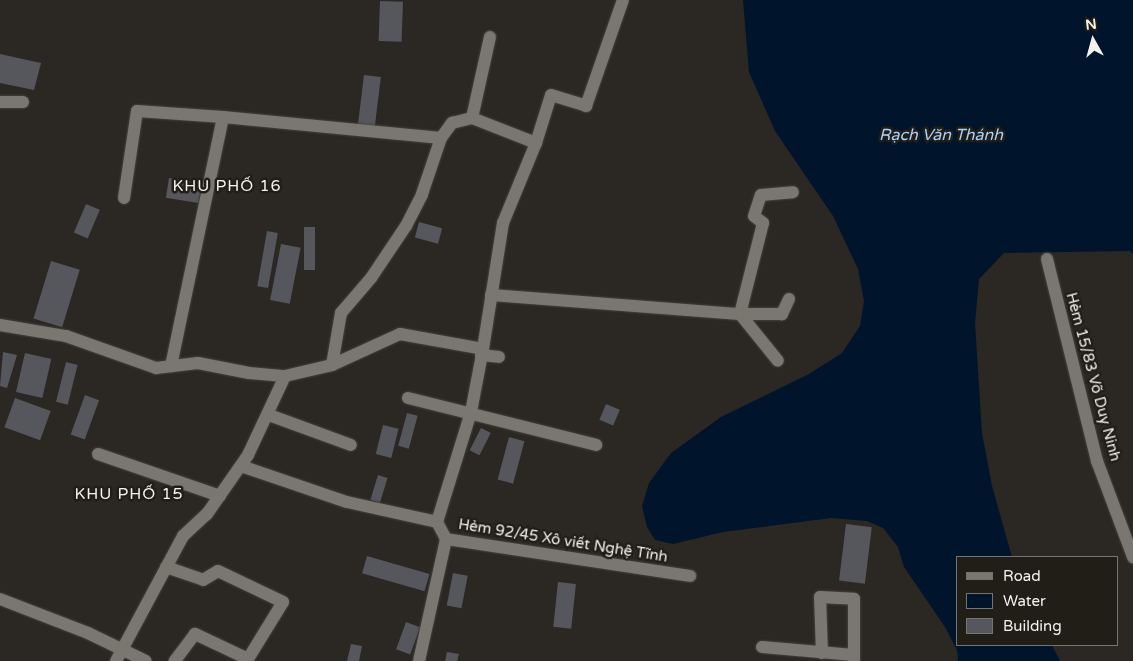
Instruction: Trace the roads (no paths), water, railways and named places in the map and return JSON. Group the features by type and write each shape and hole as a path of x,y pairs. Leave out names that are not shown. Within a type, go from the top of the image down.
{"street":[{"path":"437,522 471,412 503,223 536,143 551,95 586,106 623,0"},
{"path":"472,118 490,37"},
{"path":"0,102 23,102"},
{"path":"124,198 137,111 223,117 441,138"},
{"path":"171,366 223,117"},
{"path":"332,365 341,313 372,278 406,226 422,194 441,138 452,123 472,118 536,143"},
{"path":"740,314 764,223 754,216 761,196 793,192"},
{"name":"Hẻm 15/83 Võ Duy Ninh","path":"1047,259 1097,461 1133,557"},
{"path":"491,295 740,314 782,314 789,299"},
{"path":"740,314 778,361"},
{"path":"0,325 66,336 156,368 198,363 249,373 286,376 332,365 400,334 499,357"},
{"path":"116,661 183,536 220,496 241,466 269,415 286,376"},
{"path":"408,398 471,412 596,445"},
{"path":"269,415 352,445"},
{"path":"98,454 220,496"},
{"name":"Hẻm 92/45 Xô viết Nghệ Tĩnh","path":"241,466 347,502 437,522 446,540 690,576"},
{"path":"419,661 446,540"},
{"path":"166,567 203,580 218,571 283,602 248,660 195,634 175,661"},
{"path":"762,647 854,658 854,599 820,597 822,653"},
{"path":"0,599 123,649 146,661"}],"water":[{"name":"Rạch Văn Thánh","path":"743,0 1133,0 1133,254 1130,251 1004,253 979,279 975,323 982,433 992,486 1012,556 956,556 956,646 1052,646 1060,661 958,661 957,650 945,627 904,567 898,547 883,528 867,521 831,518 723,532 673,544 655,540 647,527 642,506 649,483 671,453 721,417 809,374 842,353 860,326 864,301 858,269 833,216 775,131 749,72"}],"district":[{"name":"KHU PHỐ 16","path":"227,186"},
{"name":"KHU PHỐ 15","path":"129,494"}]}
